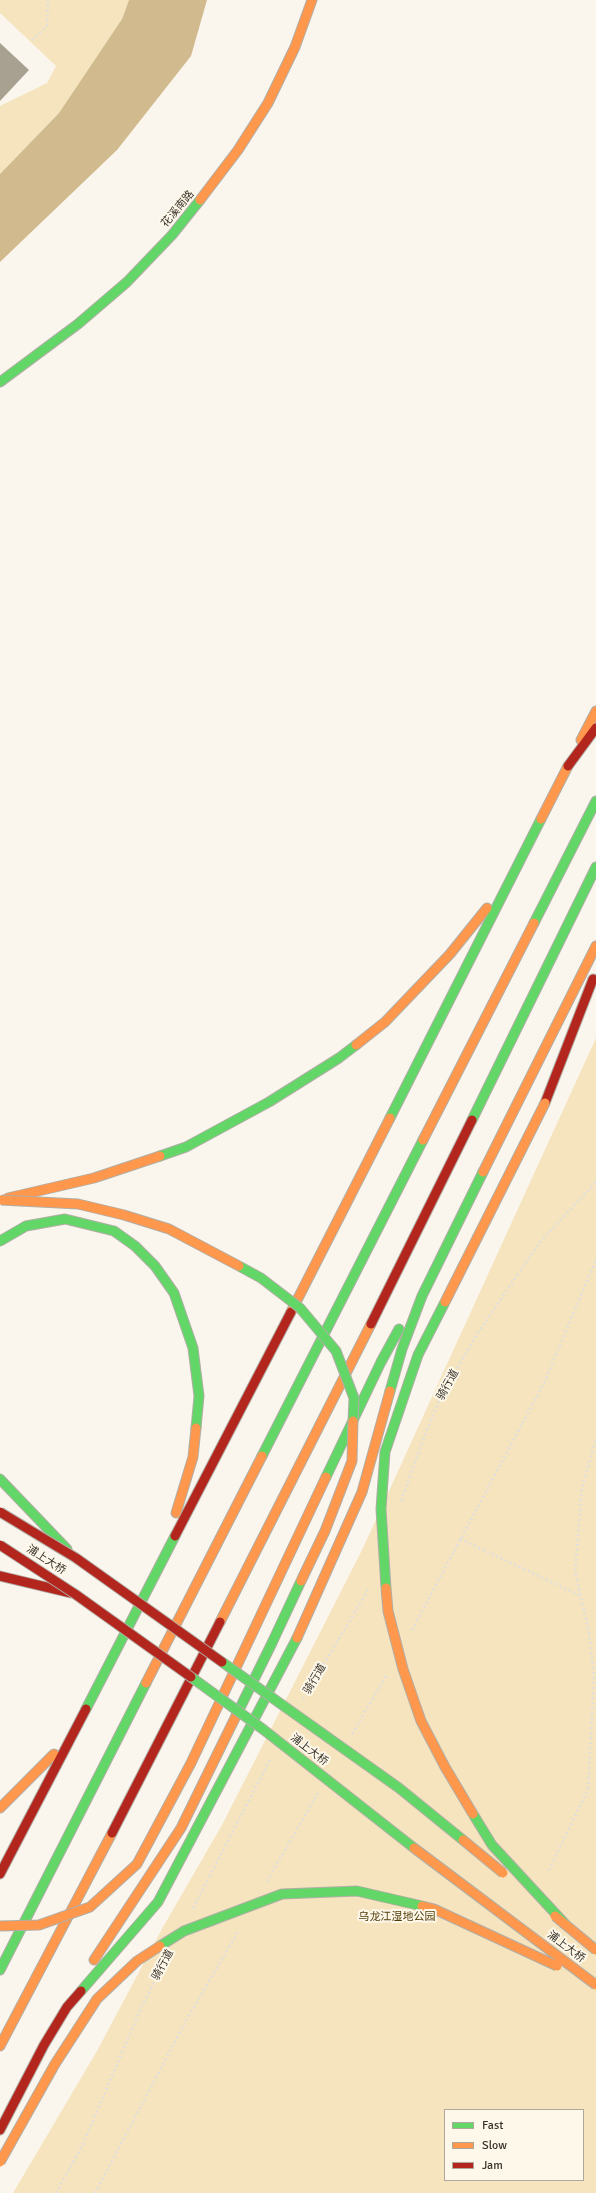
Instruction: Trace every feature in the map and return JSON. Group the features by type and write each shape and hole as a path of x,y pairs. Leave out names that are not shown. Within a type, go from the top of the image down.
{"main road":[{"name":"花溪南路","path":"0,382 78,324 127,282 172,235 197,205 238,150 260,117 295,47 312,0"},
{"path":"0,1874 67,1741 152,1581 515,874 596,711"},
{"path":"568,766 596,728"},
{"path":"0,1970 596,801"},
{"path":"0,2046 105,1847 357,1353 596,867"},
{"path":"0,1200 94,1178 186,1147 269,1102 339,1058 385,1022 450,954 515,874"},
{"path":"67,2008 158,1902 306,1620 362,1492 402,1349 422,1296 445,1247 596,946"},
{"path":"566,1925 492,1845 445,1767 421,1721 403,1669 388,1611 381,1509 385,1452 418,1356 545,1103 596,972"},
{"path":"0,1200 78,1204 124,1215 169,1229 261,1278 300,1308 336,1351 354,1398 352,1461 325,1531 271,1645 181,1828 109,1936 67,2008 0,2130"},
{"path":"0,1240 26,1226 65,1219 114,1231 135,1246 155,1266 174,1293 193,1348 199,1396 193,1457 152,1581"},
{"path":"0,1926 39,1925 90,1907 137,1864 174,1799 381,1362 445,1247"},
{"path":"0,1479 76,1558"},
{"path":"0,1512 76,1558 398,1788 596,1950"},
{"name":"浦上大桥","path":"0,1544 75,1594 264,1730 410,1845 596,1984"},
{"path":"0,1576 75,1594"},
{"path":"0,1808 67,1741"},
{"path":"0,2162 56,2064 97,1999 137,1961 184,1931 282,1894 357,1891 434,1909 596,1984"}],"path":[{"path":"32,40 47,26 48,0"},
{"name":"骑行道","path":"400,1504 426,1432 443,1392 476,1336 540,1242 596,1182"},
{"path":"410,1634 544,1383 596,1260"},
{"path":"549,1870 588,1789 594,1677 589,1632 575,1571 582,1488 596,1438"},
{"path":"460,1539 581,1596"},
{"name":"骑行道","path":"302,1700 370,1588"},
{"path":"350,1737 390,1668"},
{"path":"191,1912 274,1754"},
{"path":"263,1888 318,1792"},
{"path":"95,2193 187,2019 243,1922"},
{"name":"骑行道","path":"56,2193 83,2144 141,2008 165,1961"}],"green space":[{"path":"0,0 129,0 122,19 59,113 0,174 0,106 47,83 56,66 0,13"},
{"name":"乌龙江湿地公园","path":"596,1038 596,2193 13,2193 97,2051 163,1927 222,1825 362,1550"}],"shaded area":[{"path":"129,0 207,0 191,56 117,150 0,262 0,174 59,113 122,19"}],"building":[{"path":"0,43 29,70 0,101"}],"traffic: fast":[{"path":"0,382 78,324 127,282 172,235 200,200"},
{"path":"534,923 596,801"},
{"path":"390,1118 541,819"},
{"path":"472,1120 596,867"},
{"path":"160,1156 186,1147 269,1102 339,1058 356,1045"},
{"path":"262,1456 423,1140"},
{"path":"390,1391 402,1349 422,1296 483,1172"},
{"path":"0,1241 26,1226 65,1219 114,1231 135,1246 155,1266 174,1293 193,1348 199,1396 196,1428"},
{"path":"239,1266 261,1278 300,1308 336,1351 354,1398 353,1421"},
{"path":"386,1588 381,1509 385,1452 418,1355 445,1302"},
{"path":"326,1477 381,1362 399,1329"},
{"path":"0,1479 67,1549"},
{"path":"86,1709 175,1536"},
{"path":"271,1645 301,1581"},
{"path":"81,1991 158,1902 297,1638"},
{"path":"236,1716 271,1645"},
{"path":"222,1662 399,1788 463,1840"},
{"path":"191,1677 264,1730 414,1848"},
{"path":"0,1970 146,1683"},
{"path":"473,1814 492,1845 566,1925"},
{"path":"160,1946 184,1931 282,1894 357,1891 422,1906"}],"traffic: slow":[{"path":"200,200 238,150 268,103 295,47 312,0"},
{"path":"581,740 596,711"},
{"path":"541,819 568,766"},
{"path":"356,1045 385,1022 450,954 487,908"},
{"path":"423,1140 534,923"},
{"path":"483,1172 596,946"},
{"path":"445,1302 545,1103"},
{"path":"291,1312 390,1118"},
{"path":"8,1198 94,1178 160,1156"},
{"path":"1,1200 78,1204 124,1215 169,1229 239,1266"},
{"path":"220,1622 371,1324"},
{"path":"297,1638 362,1492 390,1391"},
{"path":"301,1581 325,1531 352,1461 353,1421"},
{"path":"176,1513 193,1457 196,1428"},
{"path":"146,1683 262,1456"},
{"path":"191,1763 326,1477"},
{"path":"386,1588 388,1611 403,1669 421,1721 445,1767 473,1814"},
{"path":"94,1960 181,1828 236,1716"},
{"path":"0,1808 54,1754"},
{"path":"0,1926 39,1925 90,1907 137,1864 191,1763"},
{"path":"0,2046 112,1833"},
{"path":"463,1840 503,1873"},
{"path":"414,1848 596,1985"},
{"path":"422,1906 434,1909 557,1966"},
{"path":"555,1916 596,1950"},
{"path":"0,2162 55,2064 97,1999 137,1961 160,1946"}],"traffic: jam":[{"path":"568,766 596,728"},
{"path":"545,1103 593,979"},
{"path":"371,1324 472,1120"},
{"path":"175,1536 291,1312"},
{"path":"0,1512 76,1558 222,1662"},
{"path":"0,1545 75,1594 191,1677"},
{"path":"0,1576 71,1593"},
{"path":"112,1833 220,1622"},
{"path":"0,1874 86,1709"},
{"path":"0,2130 44,2045 67,2007 81,1991"}]}
